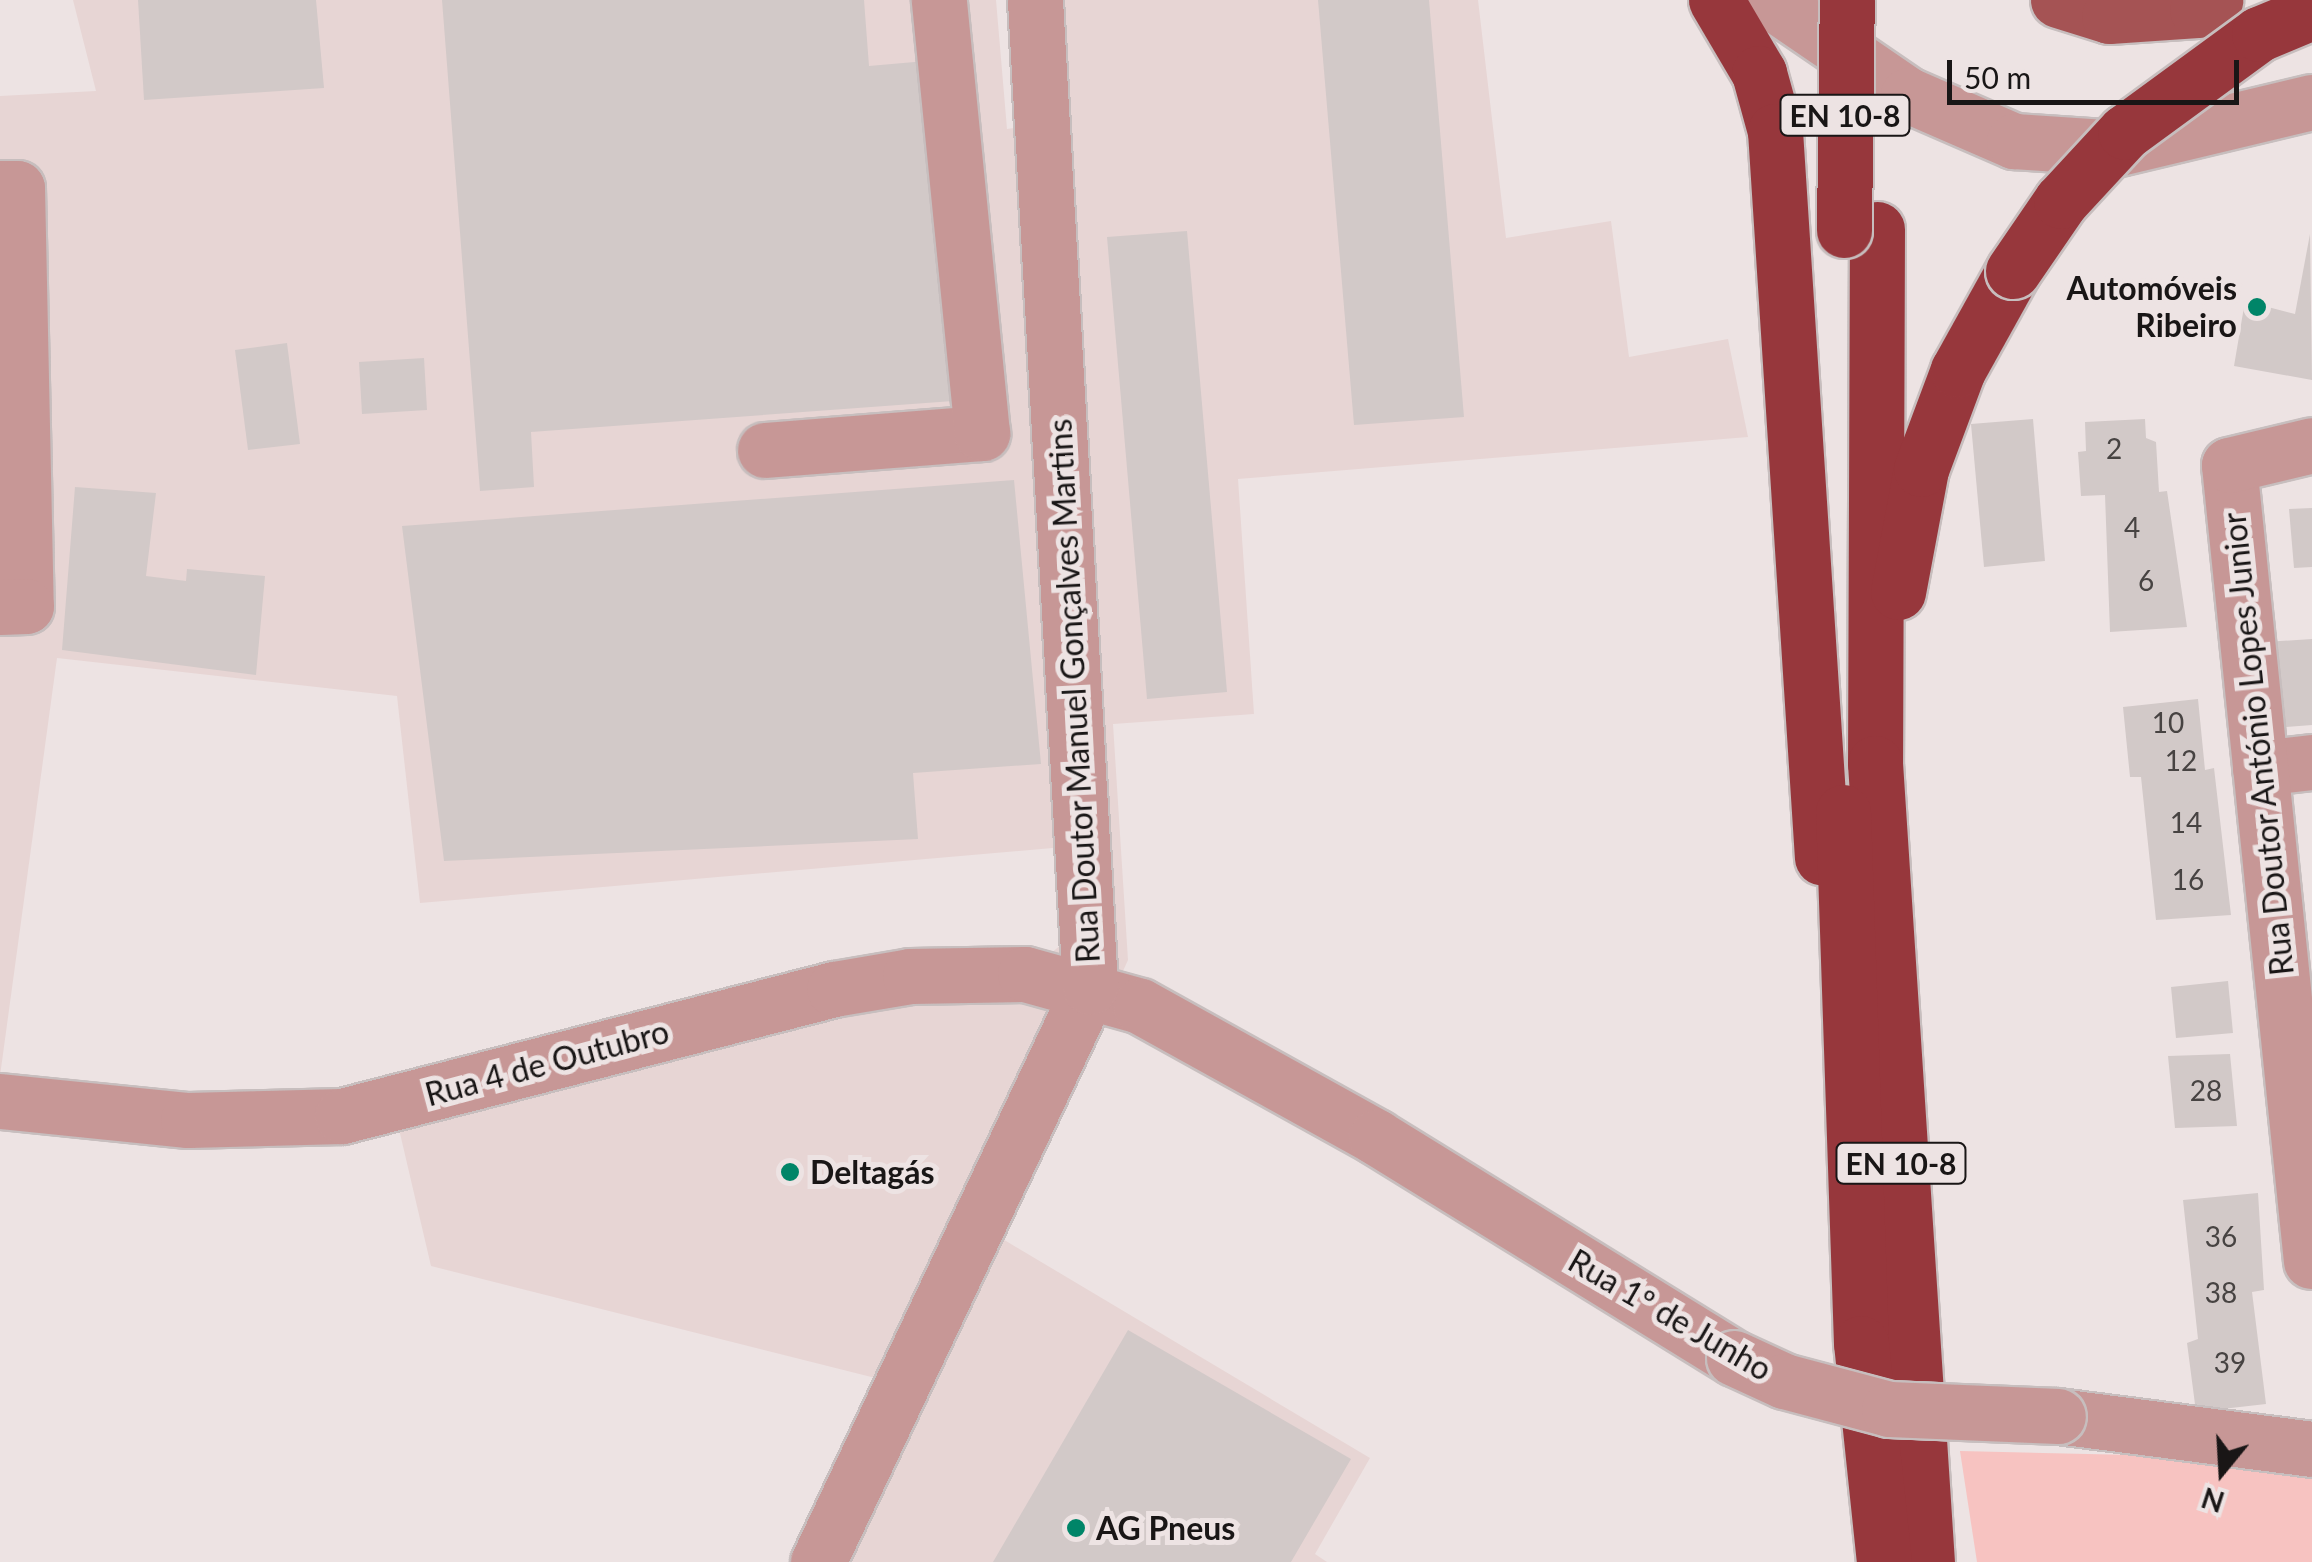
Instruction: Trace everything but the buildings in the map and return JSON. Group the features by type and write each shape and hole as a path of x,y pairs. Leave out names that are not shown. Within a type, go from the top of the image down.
{"highway":[{"path":"1716,0 1758,74 1775,131 1824,889 1845,969"},
{"name":"EN 10-8","path":"1846,0 1860,229 1874,763 1927,1562"},
{"name":"EN 10-8","path":"1880,0 1839,495 1845,969 1860,1343 1884,1562"},
{"path":"1874,763 1902,560 1922,468 1958,370 2013,271 2061,201 2125,132 2258,34 2312,12"}],"main road":[{"path":"2058,0 2108,16 2197,10 2215,0"}],"street":[{"path":"765,450 982,433 939,0"},
{"name":"Rua Doutor Manuel Gonçalves Martins","path":"818,1562 1090,987 1035,0"},
{"path":"1769,0 1908,95 2014,141 2119,148 2312,102"},
{"path":"0,188 16,188 26,606 0,607"},
{"name":"Rua Doutor António Lopes Junior","path":"2312,445 2229,466 2286,765 2312,1261"},
{"name":"Rua 4 de Outubro","path":"0,1102 188,1120 342,1116 834,988 910,976 1026,974 1090,987"},
{"name":"Rua 1º de Junho","path":"1090,987 1140,1006 1376,1137 1734,1358 1784,1381 1889,1409 2058,1416 2312,1449"}],"shaded area":[{"path":"73,0 996,0 1007,129 1056,122 1053,0 1478,0 1506,238 1611,221 1629,357 1728,339 1748,437 1238,479 1254,714 1113,724 1128,960 1001,1238 1370,1458 1315,1554 1327,1562 849,1562 931,1392 431,1266 395,1112 1049,955 1070,937 1064,847 420,903 397,696 57,658 0,1076 0,96 96,91"},
{"path":"1960,1451 2132,1455 2312,1479 2312,1562 1977,1562"}],"place":[{"name":"Automóveis Ribeiro","path":"2257,307"},
{"name":"Deltagás","path":"790,1172"},
{"name":"AG Pneus","path":"1076,1528"}]}
